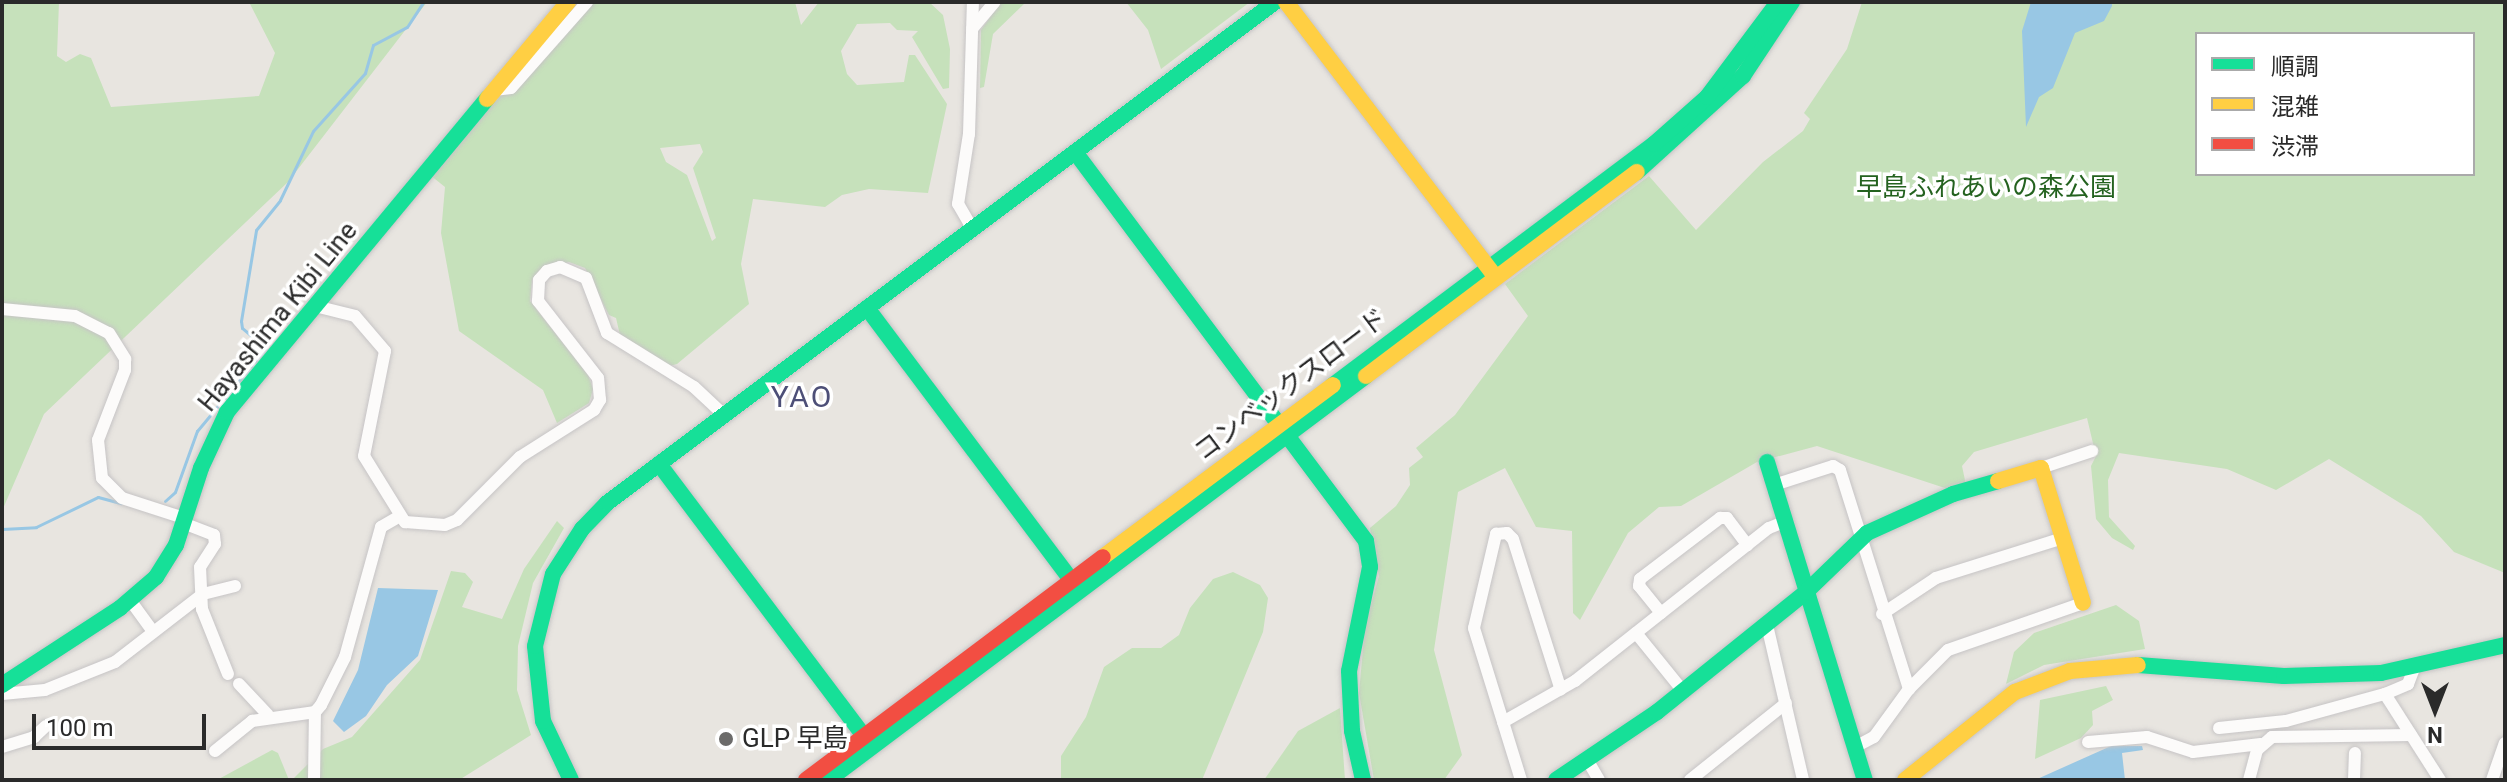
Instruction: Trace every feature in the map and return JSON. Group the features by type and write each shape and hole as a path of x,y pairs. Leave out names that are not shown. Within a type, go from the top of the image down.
{"street":[{"name":"Hayashima Kibi Line","path":"2,685 130,600 166,563 211,443 227,412 568,2"},
{"path":"494,90 511,88 587,2"},
{"path":"972,228 958,204 969,134 973,2"},
{"path":"972,29 995,2"},
{"path":"571,780 554,751 537,695 535,646 544,599 564,553 582,529 659,464 1275,2"},
{"path":"1286,2 1491,272"},
{"name":"コンベックスロード","path":"806,780 868,742 1283,430 1491,272 1683,120 1750,47 1778,2"},
{"name":"コンベックスロード","path":"1491,272 1686,134 1743,76 1792,2"},
{"path":"1075,152 1369,550 1369,577 1355,625 1349,671 1352,731 1363,780"},
{"path":"314,780 315,712 345,657 381,527 398,517 445,525 457,520 520,457 594,410 601,390 598,378 538,301 539,280 560,267 586,278 607,333 694,387 725,416"},
{"path":"315,306 355,316 385,351 364,456 398,517"},
{"path":"867,308 1075,586"},
{"path":"2,309 75,316 109,333 120,348 125,370 98,440 102,478 122,498 184,520 214,535 215,544 200,567 203,617 228,674"},
{"path":"1556,780 1588,761 1767,625 1806,592 1859,539 1910,509 2092,451"},
{"path":"1767,462 1865,780"},
{"path":"659,464 868,742"},
{"path":"1774,485 1833,466 1840,470 1882,614 1909,689"},
{"path":"1855,747 1874,737 1909,689 1948,650 1967,640 2083,603 2041,468"},
{"path":"1661,613 1639,586 1640,579 1720,518 1727,518 1747,545"},
{"path":"1503,722 1561,690 1747,545 1784,522"},
{"path":"1521,780 1474,628 1490,542 1496,534 1507,533 1513,539 1561,690"},
{"path":"1882,614 1936,578 2063,538"},
{"path":"2,694 62,685 115,662 153,632 175,621 203,594 235,586"},
{"path":"130,600 153,632"},
{"path":"1767,625 1803,780"},
{"path":"1636,633 1683,691"},
{"path":"1905,780 2015,692 2070,671 2154,663 2323,676 2414,668 2505,645"},
{"path":"2219,728 2286,721 2385,694 2408,684 2414,668"},
{"path":"239,684 268,715"},
{"path":"2385,694 2440,780"},
{"path":"1690,780 1786,703"},
{"path":"215,751 240,727 268,715 315,712"},
{"path":"2,747 34,737 46,726"},
{"path":"2088,742 2147,737 2193,752 2261,744 2297,733 2411,735"},
{"name":"コンベックスロード","path":"828,780 868,742"},
{"path":"2492,780 2505,743"},
{"path":"2249,780 2261,744"},
{"path":"2354,780 2355,753"},
{"path":"1588,761 1599,780"}],"green space":[{"path":"2,2 59,2 57,56 66,62 80,54 91,58 111,107 259,96 275,53 249,2 427,2 288,182 44,414 2,511"},
{"path":"594,2 795,2 801,25 819,2 929,2 943,15 950,49 949,88 943,89 912,37 918,31 897,30 890,23 857,24 841,51 847,74 857,85 904,82 909,55 915,55 947,104 928,193 869,189 842,195 825,207 753,199 741,264 749,304 677,364 669,366 620,335 616,318 609,315 585,268 569,262 541,269 532,280 530,301 588,375 593,389 589,403 557,423 543,390 459,331 441,233 445,187 430,175 501,95 514,92","holes":["700,144 703,152 693,168 716,238 712,241 687,175 666,162 660,148"]},
{"path":"1001,2 1026,2 993,34 984,87 980,88 981,30"},
{"path":"1126,2 1250,2 1161,69 1148,30"},
{"name":"早島ふれあいの森公園","path":"1862,2 2505,2 2505,573 2454,552 2421,516 2329,459 2276,490 2227,469 2119,453 2108,480 2109,517 2135,546 2133,550 2112,538 2096,519 2091,466 2096,456 2087,418 1974,452 1962,466 1966,485 1951,490 1817,446 1757,462 1681,506 1659,507 1628,533 1580,620 1573,613 1572,531 1536,527 1505,468 1458,492 1434,650 1462,755 1444,780 1374,780 1359,693 1365,626 1379,576 1370,528 1396,506 1410,485 1409,468 1423,457 1416,448 1455,415 1528,316 1505,284 1649,176 1696,230 1763,162 1803,131 1810,119 1804,113 1847,49"},
{"path":"557,521 564,528 533,583 518,646 517,690 531,735 459,780 292,780 323,749 352,737 420,660 451,571 465,573 473,582 462,607 502,619 524,569"},
{"path":"1233,572 1260,585 1268,598 1263,632 1202,780 1061,780 1061,756 1086,717 1104,667 1132,648 1161,648 1179,635 1190,608 1213,579"},
{"path":"2116,605 2139,621 2145,649 2044,665 2006,684 2014,652 2034,633"},
{"path":"2106,686 2113,700 2092,711 2093,725 2081,738 2035,759 2040,700"},
{"path":"1340,708 1345,780 1264,780 1298,731"},
{"path":"272,750 278,753 289,780 217,780"}],"water":[{"path":"2031,2 2112,2 2112,6 2104,21 2075,33 2053,88 2039,97 2026,127 2022,31"},
{"path":"378,588 438,590 418,656 387,685 366,716 344,732 333,721 358,670"},
{"path":"2111,746 2142,746 2143,750 2122,753 2125,780 2035,780"}],"waterway":[{"path":"165,501 175,492 197,431 266,348 242,328 241,321 256,230 280,200 313,131 365,73 373,45 407,27 423,2"},
{"path":"2,529 36,527 98,497 121,503"}],"traffic: fast":[{"path":"571,780 543,721 535,646 553,574 582,529 607,503 1275,2"},
{"path":"1333,385 1654,144 1707,97 1778,2"},
{"path":"1637,172 1743,76 1792,2"},
{"path":"2,685 120,608 156,577 176,545 201,468 227,412 487,99"},
{"path":"1075,152 1366,541 1370,567 1349,671 1352,731 1363,780"},
{"path":"867,308 1078,589"},
{"path":"828,780 1366,376"},
{"path":"1767,462 1865,780"},
{"path":"659,464 870,744"},
{"path":"1556,780 1657,712 1806,592 1867,533 1953,494 1998,481"},
{"path":"2138,665 2284,676 2381,673 2505,645"}],"traffic: slow":[{"path":"487,99 568,2"},
{"path":"1286,2 1494,275"},
{"path":"1366,376 1637,172"},
{"path":"1103,557 1333,385"},
{"path":"1998,481 2041,468 2083,603"},
{"path":"1905,780 2015,692 2070,671 2138,665"}],"traffic: jam":[{"path":"806,780 1103,557"}],"place":[{"name":"GLP 早島","path":"726,739"}],"district":[{"name":"YAO","path":"802,397"}]}
